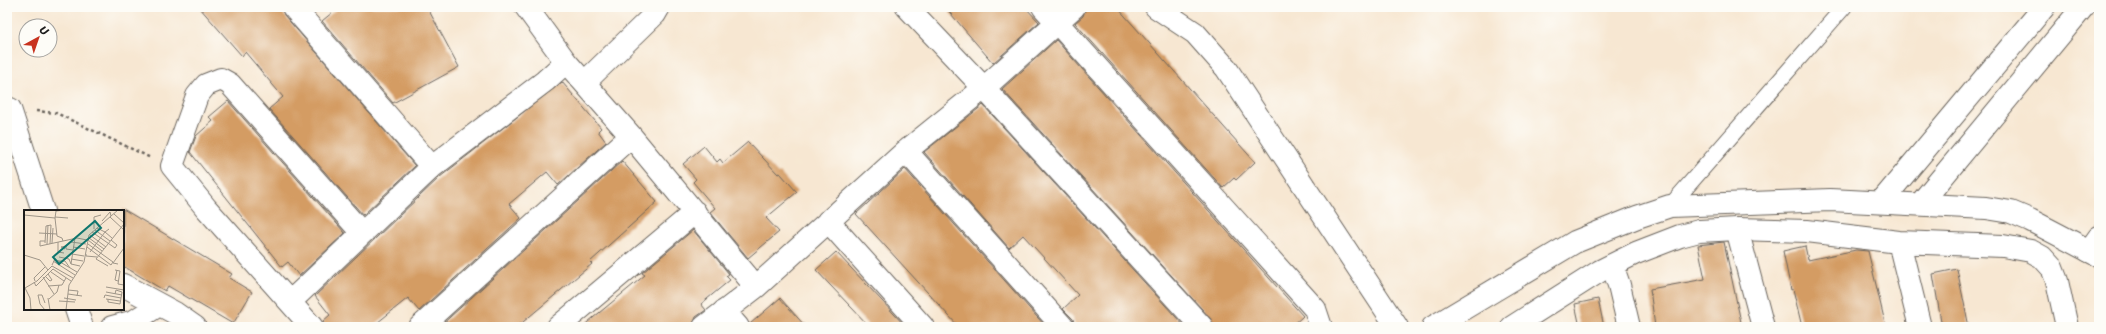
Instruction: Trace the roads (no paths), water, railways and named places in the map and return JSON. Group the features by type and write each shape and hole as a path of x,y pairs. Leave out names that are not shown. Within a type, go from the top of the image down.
{"street":[{"path":"293,7 432,168"},
{"path":"526,7 566,62 631,136 756,287"},
{"path":"585,82 655,14 659,7"},
{"path":"907,7 984,88 1202,327"},
{"path":"704,327 731,319 756,287 828,221 906,151 984,88 1050,14 1074,7"},
{"path":"1156,7 1195,33 1211,49 1226,68 1397,327"},
{"path":"1881,202 2044,7"},
{"path":"1921,203 2083,7"},
{"path":"1050,14 1314,310 1322,327"},
{"path":"291,302 432,168 544,81 566,62"},
{"path":"312,327 206,208 172,166 197,96 206,85 221,79 230,84 362,233"},
{"path":"8,109 43,210"},
{"path":"420,327 631,136"},
{"path":"906,151 1063,327"},
{"path":"1433,327 1575,242 1670,206 1830,200 1921,203 2011,212 2096,248"},
{"path":"558,327 695,212"},
{"path":"828,221 923,327"},
{"path":"1736,229 1763,327"},
{"path":"1516,326 1612,265 1636,253 1680,236 1699,231 1736,229 1814,232 1899,242 2003,246 2031,251 2042,257 2052,268 2057,281 2067,327"},
{"path":"1899,242 1920,327"},
{"path":"1612,265 1619,285 1629,327"},
{"path":"124,286 159,304 195,327"},
{"path":"112,327 134,321 159,304"},
{"path":"76,310 82,327"}],"lane":[{"path":"1670,206 1844,7"}]}
